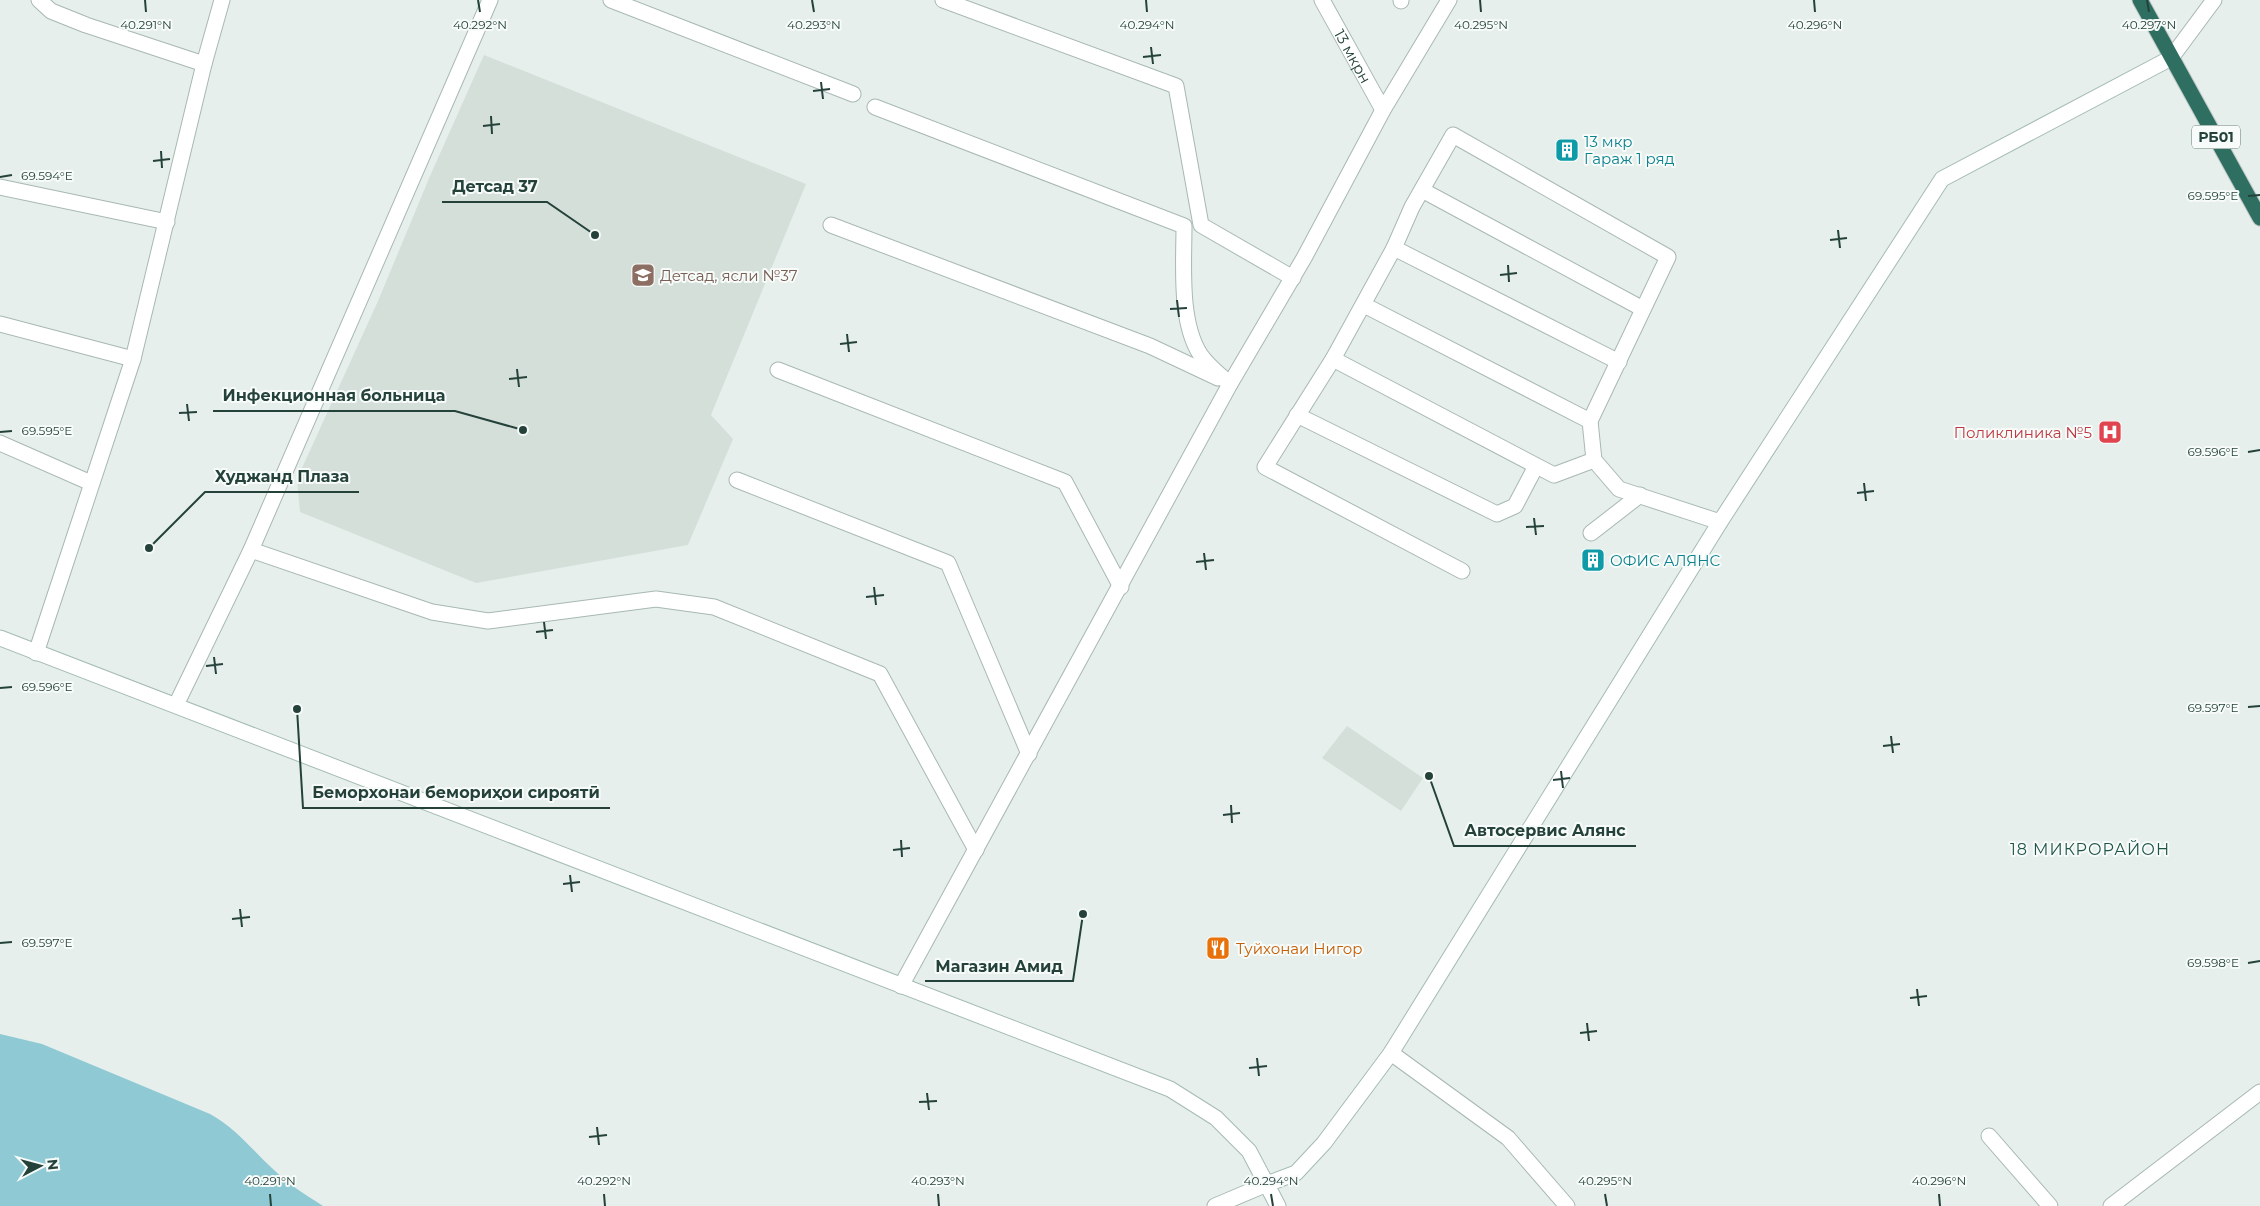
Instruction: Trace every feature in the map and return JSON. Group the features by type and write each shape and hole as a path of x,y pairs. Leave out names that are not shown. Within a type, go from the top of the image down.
{"highway":[{"name":"РБ01","path":"2140,0 2260,218"}],"street":[{"path":"39,0 51,11 86,25 204,64"},
{"path":"36,653 133,359 204,64 222,0"},
{"path":"176,705 251,550 490,0"},
{"path":"612,0 853,94"},
{"path":"943,0 1176,86 1201,225 1293,278"},
{"name":"13 мкрн","path":"1322,0 1383,110"},
{"path":"901,986 1121,587 1230,384 1293,278 1383,110 1449,0"},
{"path":"1214,1206 1296,1173 1324,1143 1391,1053 1720,522 1942,179 2171,58 2214,0"},
{"path":"876,107 1184,226 1188,324 1193,341 1201,355 1230,384"},
{"path":"1462,570 1265,467 1333,359 1364,305 1422,190 1453,135 1668,257 1590,421 1594,460 1618,489 1720,522"},
{"path":"0,187 167,222"},
{"path":"1422,190 1643,310"},
{"path":"831,225 1150,346 1230,384"},
{"path":"1394,248 1618,362"},
{"path":"1364,305 1590,421"},
{"path":"0,324 133,359"},
{"path":"1333,359 1554,475 1594,460"},
{"path":"778,370 1065,482 1121,587"},
{"path":"1297,414 1497,514 1515,506 1536,466"},
{"path":"0,442 91,483"},
{"path":"737,480 948,563 1029,754"},
{"path":"1591,533 1640,495"},
{"path":"251,550 432,612 488,622 656,599 714,607 880,674 976,850"},
{"path":"0,638 1170,1089 1216,1118 1249,1151 1278,1206"},
{"path":"1391,1053 1508,1138 1567,1206"},
{"path":"2111,1206 2260,1092"},
{"path":"1989,1136 2050,1206"}],"shaded area":[{"path":"484,55 806,184 711,415 733,439 688,545 476,583 300,512 297,479 378,301 430,176"},
{"path":"1347,726 1423,778 1401,811 1322,758"}],"water":[{"path":"0,1034 42,1044 210,1114 236,1133 285,1180 323,1206 0,1206"}],"place":[{"name":"13 мкр Гараж 1 ряд","path":"1567,150"},
{"name":"Детсад 37","path":"595,235"},
{"name":"Детсад, ясли №37","path":"643,275"},
{"name":"Инфекционная больница","path":"523,430"},
{"name":"Поликлиника №5","path":"2110,432"},
{"name":"Худжанд Плаза","path":"149,548"},
{"name":"ОФИС АЛЯНС","path":"1593,560"},
{"name":"Беморхонаи бемориҳои сироятӣ","path":"297,709"},
{"name":"Автосервис Алянс","path":"1429,776"},
{"name":"Магазин Амид","path":"1083,914"},
{"name":"Туйхонаи Нигор","path":"1218,948"}],"district":[{"name":"18 МИКРОРАЙОН","path":"2090,849"}]}
